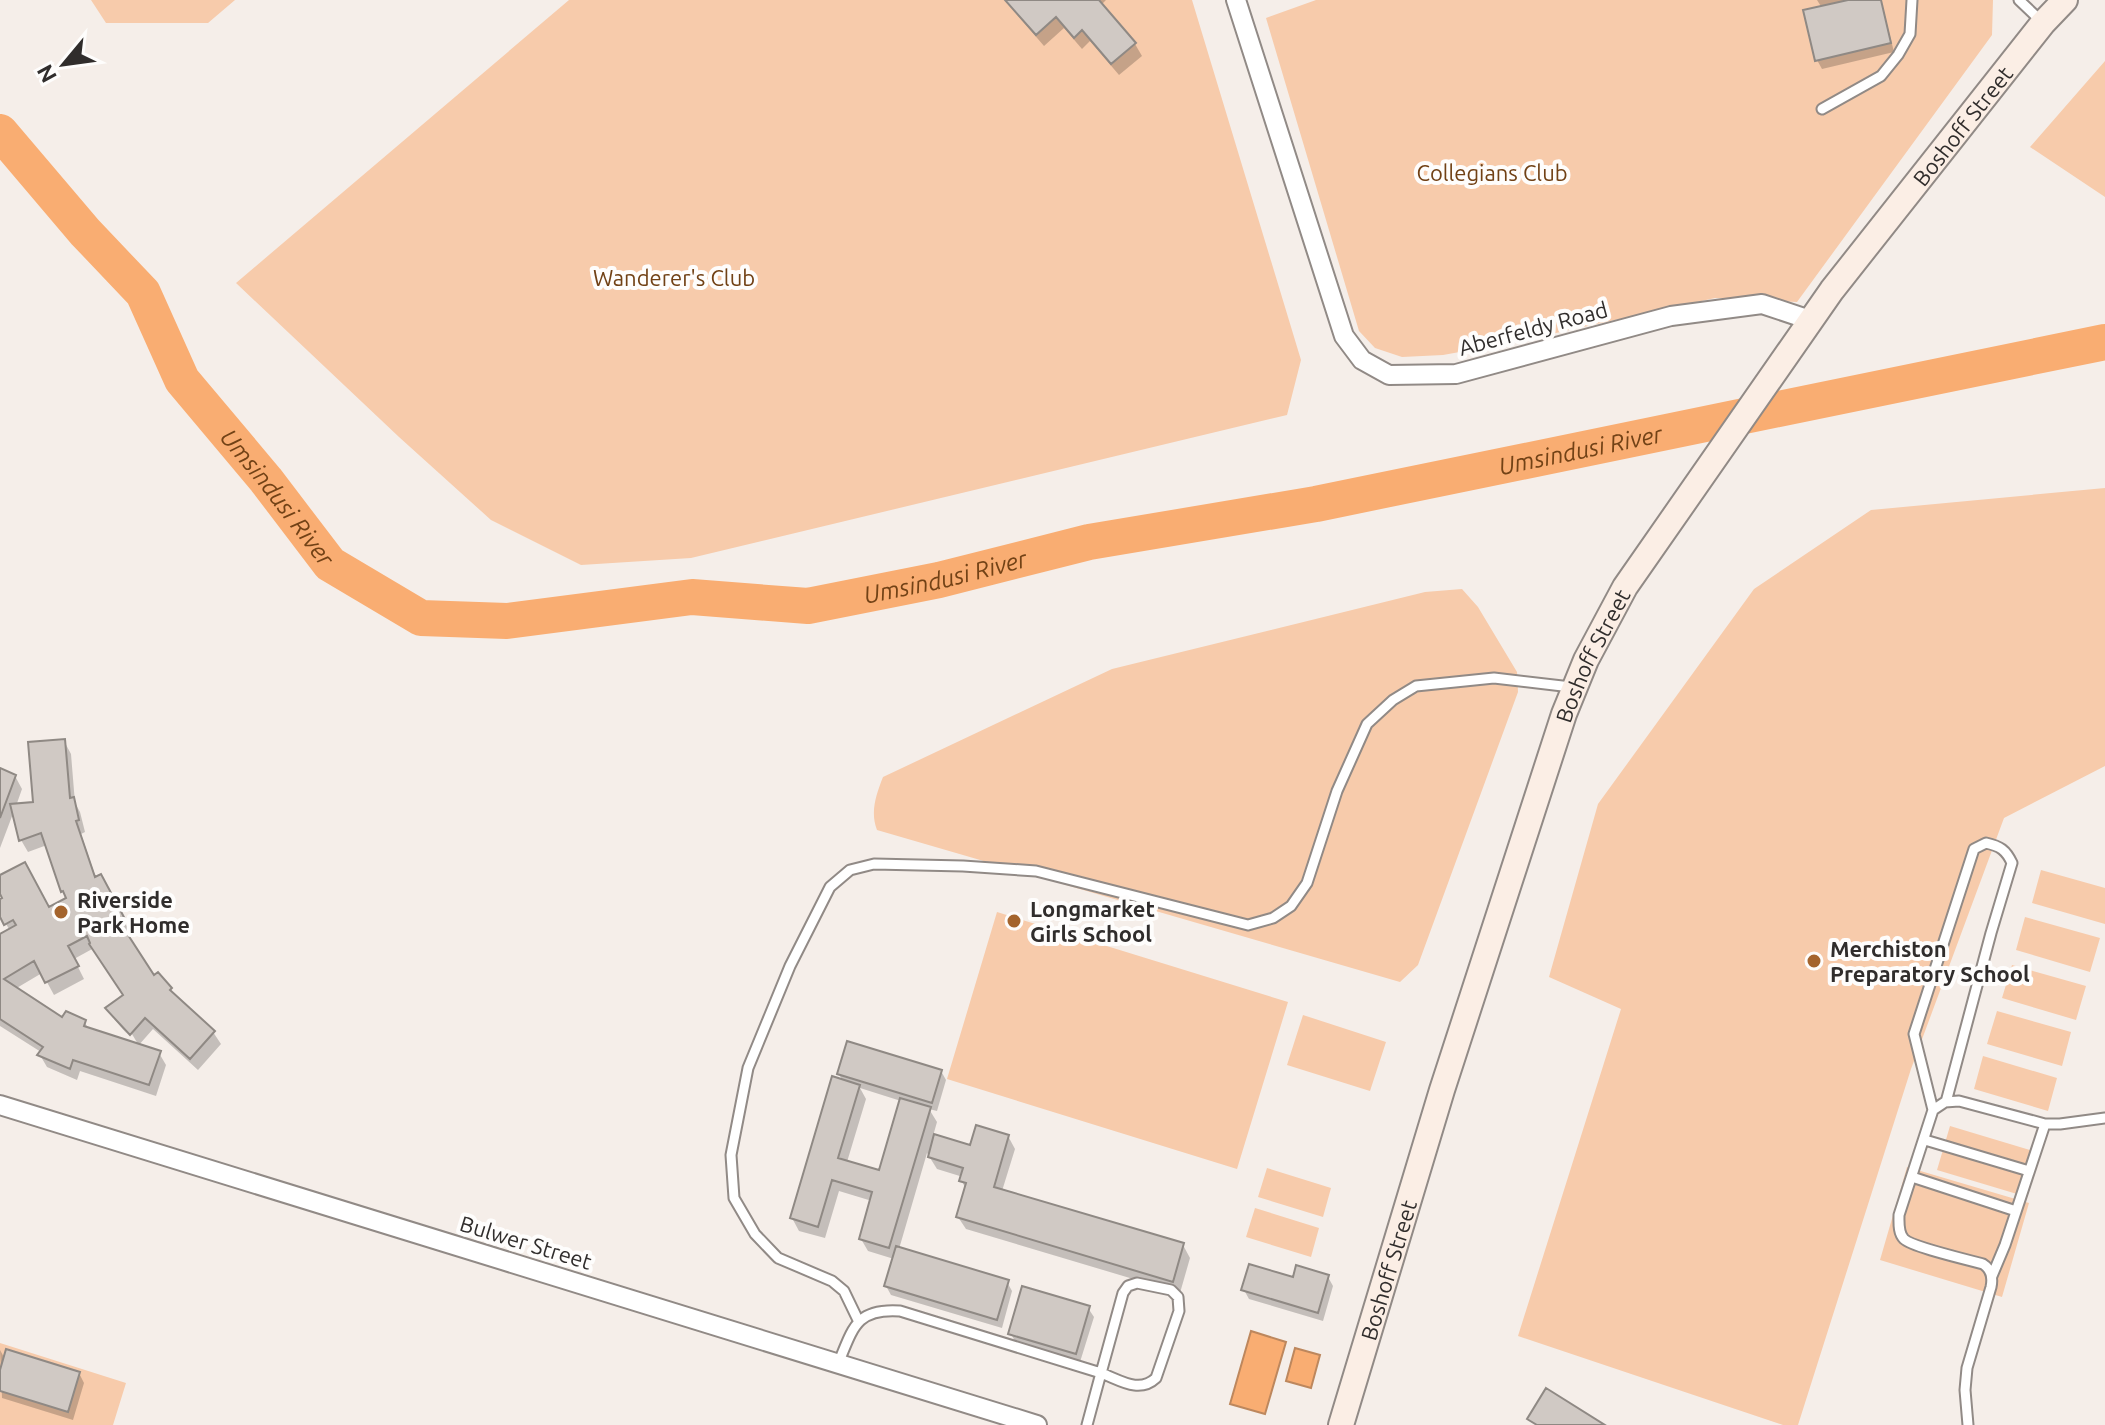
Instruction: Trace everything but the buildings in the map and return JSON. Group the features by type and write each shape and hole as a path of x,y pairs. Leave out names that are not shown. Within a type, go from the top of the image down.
{"main road":[{"name":"Boshoff Street","path":"1341,1425 1447,1075 1586,660 1625,587 1810,320 2043,23 2065,0"}],"street":[{"name":"Aberfeldy Road","path":"1236,0 1344,336 1362,360 1389,375 1456,374 1671,316 1762,304 1810,320"},
{"name":"Bulwer Street","path":"0,1105 1037,1425"}],"lane":[{"path":"1822,109 1881,76 1910,34 1912,0"},
{"path":"2019,0 2043,23"},
{"path":"858,1320 844,1291 832,1281 778,1258 755,1234 734,1198 731,1155 748,1068 790,966 830,887 850,870 874,864 1036,871 1248,925 1261,922 1291,906 1307,883 1337,791 1367,724 1393,700 1416,686 1494,678 1575,688"},
{"path":"1946,1102 2012,863 2008,853 2000,846 1986,843 1974,849 1914,1034 1933,1110 1899,1215 1903,1238 1983,1264 1992,1276"},
{"path":"1933,1110 1946,1102 1959,1101 2045,1124 2105,1118"},
{"path":"1968,1425 1967,1368 1992,1276 2045,1124"},
{"path":"1925,1140 2029,1171"},
{"path":"1912,1177 2016,1211"},
{"path":"838,1364 858,1320 872,1312 900,1311 1101,1373 1138,1386 1148,1385 1156,1378 1179,1311 1178,1297 1171,1290 1137,1283 1128,1286 1123,1293 1101,1373 1087,1425"}],"green space":[{"path":"91,0 235,0 208,23 106,23"},
{"name":"Wanderer's Club","path":"569,0 1192,0 1301,360 1287,415 691,558 581,565 491,520 236,283"},
{"name":"Collegians Club","path":"1316,0 1993,0 1992,35 1797,302 1715,298 1515,342 1443,355 1402,357 1375,348 1359,331 1266,18"},
{"path":"2105,61 2105,197 2030,147"},
{"path":"2105,488 2105,766 2004,818 1911,1069 1798,1425 1783,1425 1518,1336 1621,1009 1549,977 1598,804 1754,589 1871,510"},
{"path":"1462,589 1478,607 1517,672 1518,692 1418,965 1400,982 877,830 874,810 883,777 1112,669 1425,592"},
{"path":"2041,870 2105,888 2105,924 2032,903"},
{"path":"997,912 1288,1002 1237,1169 947,1079"},
{"path":"2025,917 2100,938 2090,972 2016,950"},
{"path":"2012,965 2086,986 2076,1020 2002,998"},
{"path":"1997,1011 2071,1032 2062,1066 1987,1044"},
{"path":"1303,1015 1386,1042 1370,1091 1287,1065"},
{"path":"1983,1056 2057,1078 2048,1111 1974,1089"},
{"path":"1950,1126 2040,1153 2027,1197 1937,1170"},
{"path":"1907,1167 2029,1203 2002,1297 1880,1260"},
{"path":"1267,1168 1331,1188 1323,1217 1258,1197"},
{"path":"1255,1208 1319,1228 1311,1257 1246,1237"},
{"path":"0,1343 126,1383 113,1425 0,1425"}],"shaded area":[{"path":"1251,1331 1286,1342 1265,1414 1230,1404"},
{"path":"1295,1348 1320,1355 1311,1388 1286,1381"}],"waterway":[{"name":"Umsindusi River","path":"0,132 85,232 143,293 182,380 266,480 330,564 421,618 507,621 692,597 808,606 939,580 1089,542 1316,504 2105,342"}],"place":[{"name":"Riverside Park Home","path":"61,912"},
{"name":"Longmarket Girls School","path":"1014,921"},
{"name":"Merchiston Preparatory School","path":"1814,961"}]}
